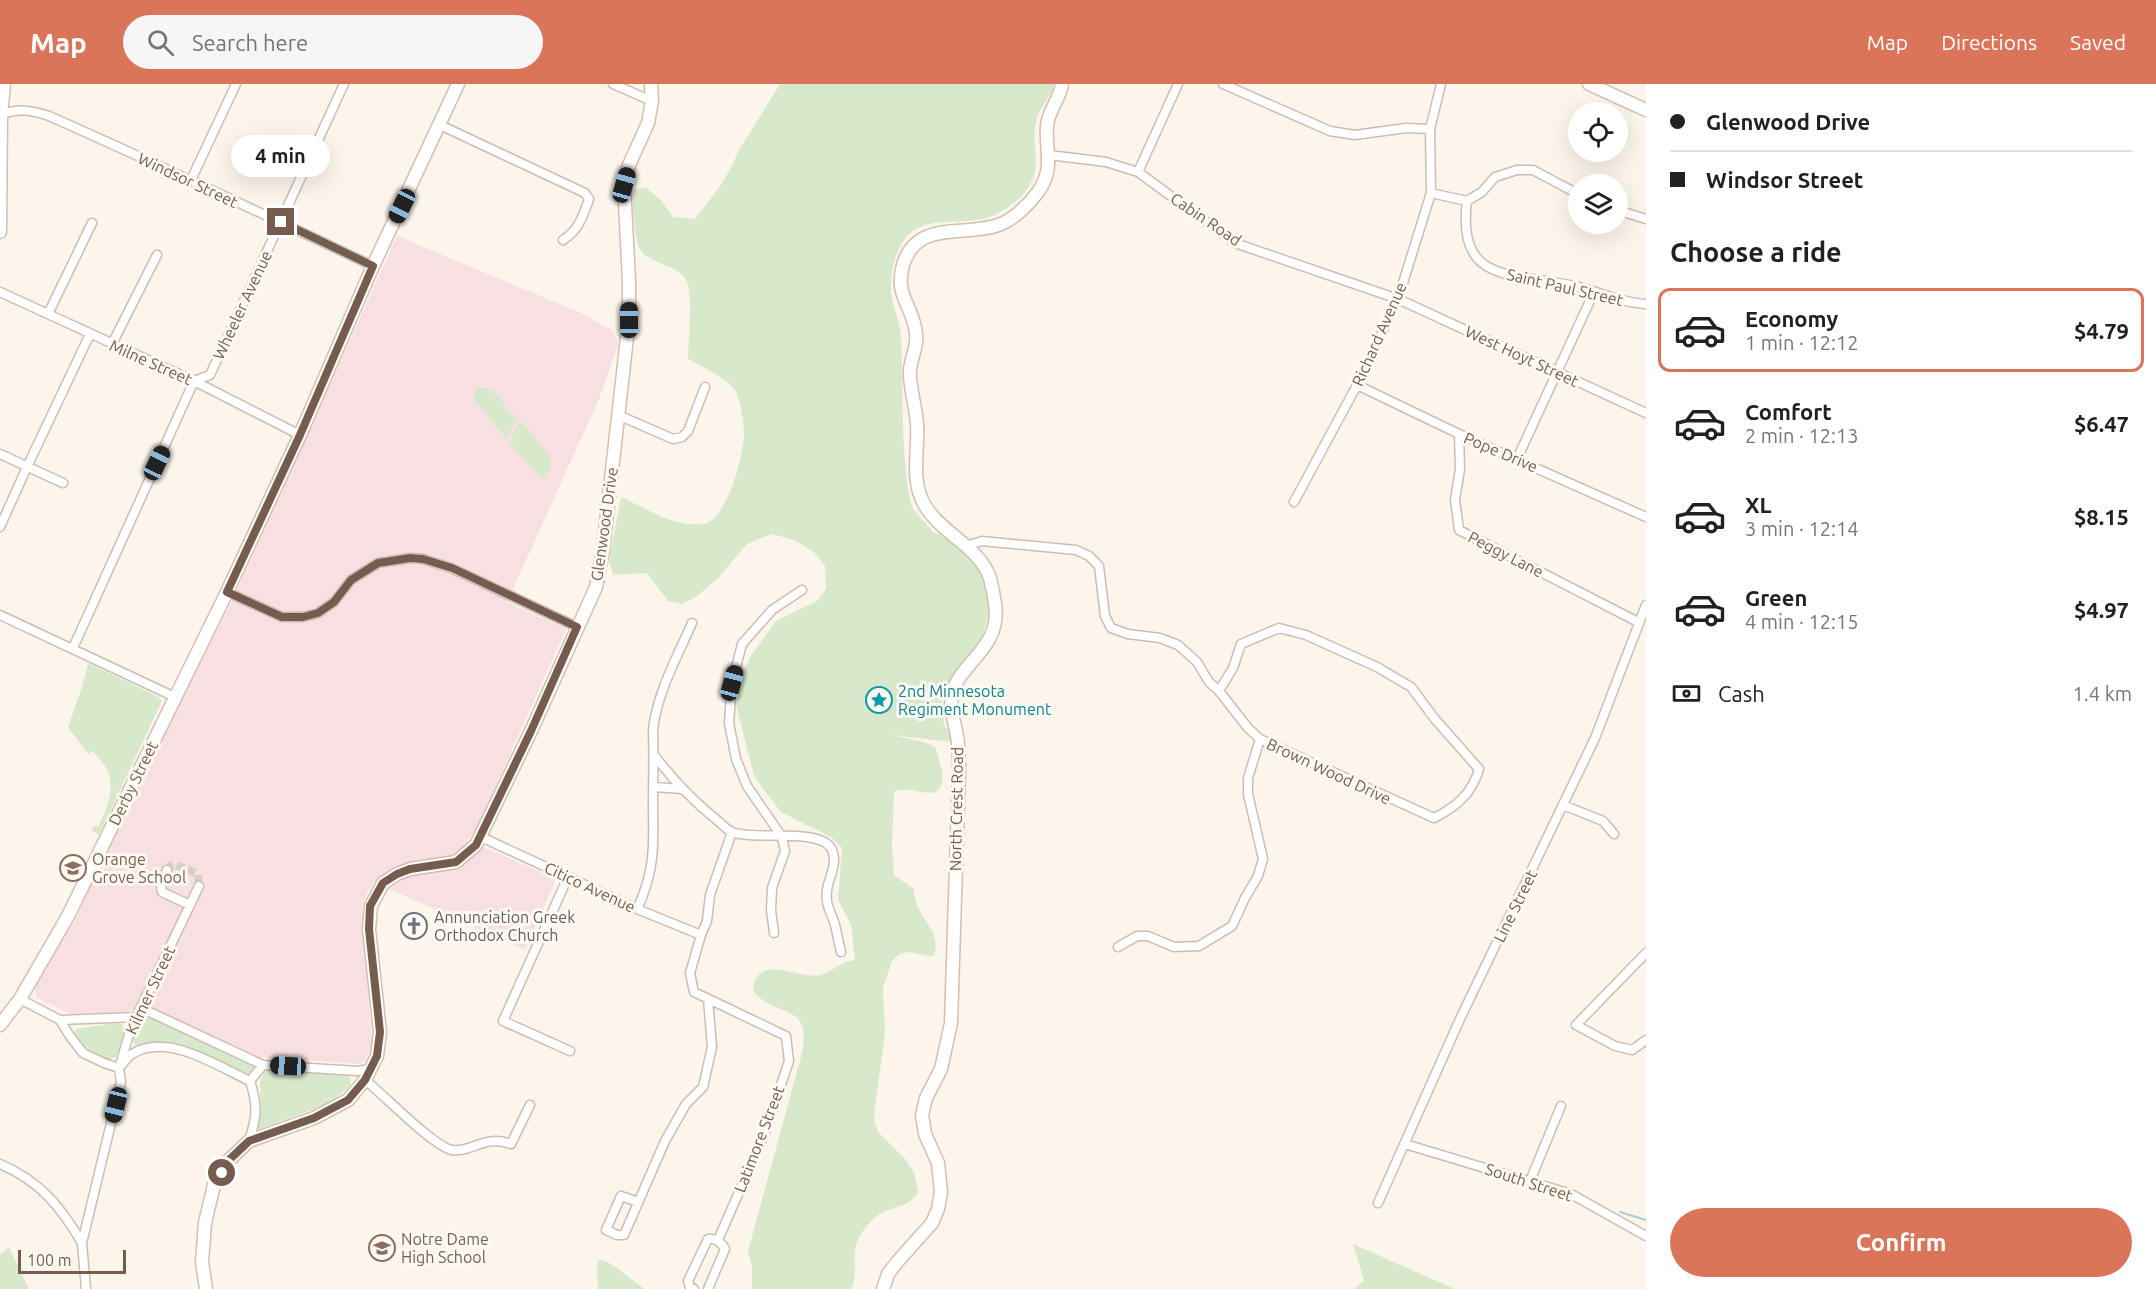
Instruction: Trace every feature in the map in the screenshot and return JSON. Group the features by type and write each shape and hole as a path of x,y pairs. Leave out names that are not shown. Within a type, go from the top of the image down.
{"street":[{"path":"0,232 1,114 4,84"},
{"path":"191,180 236,84"},
{"name":"Wheeler Avenue","path":"73,648 194,381 210,375 344,84"},
{"path":"613,84 652,101"},
{"name":"Glenwood Drive","path":"206,1289 202,1262 205,1223 214,1185 229,1160 249,1141 314,1118 348,1100 368,1074 377,1056 380,1032 369,929 370,906 383,883 397,874 410,869 456,862 469,853 481,837 596,587 603,550 629,320 624,185 629,165 648,123 652,101 651,84"},
{"name":"North Crest Road","path":"883,1289 893,1268 932,1223 938,1209 941,1192 938,1163 925,1134 922,1115 926,1098 941,1069 951,1023 959,772 957,733 951,707 952,694 957,682 985,648 994,629 996,607 989,577 982,563 924,505 916,483 917,427 910,371 917,337 915,325 900,290 903,265 910,250 921,239 945,231 984,229 1002,224 1024,208 1039,191 1047,173 1049,156 1047,127 1050,112 1062,84"},
{"path":"1138,172 1178,84"},
{"path":"1223,84 1330,131 1355,135 1406,128 1430,129"},
{"name":"Richard Avenue","path":"1294,502 1357,385 1398,299 1431,193 1430,129 1441,84"},
{"path":"1589,84 1646,110"},
{"name":"Derby Street","path":"0,1025 20,999 68,916 227,592 300,435 373,266 440,125 453,85"},
{"name":"Windsor Street","path":"1,114 24,110 49,116 373,266"},
{"path":"440,125 585,193 589,199 582,219 572,234 563,240"},
{"name":"Cabin Road","path":"1049,156 1106,162 1138,172 1235,243 1398,299"},
{"path":"1431,193 1467,201 1482,192 1496,177 1517,170 1533,170 1568,189"},
{"name":"Saint Paul Street","path":"1467,201 1466,235 1471,251 1484,266 1508,275 1574,286 1618,300 1646,304"},
{"path":"1628,213 1646,219"},
{"path":"48,314 92,223"},
{"path":"112,344 157,255"},
{"name":"Milne Street","path":"0,292 194,381 300,435"},
{"path":"1517,459 1594,292"},
{"name":"West Hoyt Street","path":"1398,299 1646,413"},
{"path":"0,527 90,334"},
{"name":"Pope Drive","path":"1357,385 1459,434 1646,517"},
{"path":"618,415 673,439 682,437 688,431 705,387"},
{"name":"Peggy Lane","path":"1459,434 1460,468 1455,500 1459,530 1638,622"},
{"path":"0,454 63,483"},
{"name":"Brown Wood Drive","path":"966,546 982,541 1076,550 1089,556 1099,566 1105,616 1111,628 1128,634 1160,638 1178,645 1197,662 1209,682 1220,691 1248,728 1260,739 1434,818 1453,808 1475,783 1479,769 1434,718 1411,687 1377,667 1306,635 1279,628 1241,644 1233,668 1220,691"},
{"path":"227,592 282,617 303,617 326,608 334,602 351,580 378,563 410,558 423,559 452,568 577,627"},
{"path":"774,933 771,910 772,888 784,851 782,837 747,786 736,759 729,723 732,683 742,644 772,610 802,590"},
{"name":"Line Street","path":"1378,1203 1460,1019 1594,738 1646,605"},
{"path":"0,615 176,697"},
{"path":"637,909 646,891 652,868 655,836 655,714 692,623"},
{"path":"1118,947 1137,936 1148,936 1174,947 1199,946 1232,926 1258,876 1263,860 1248,786 1248,778 1260,739"},
{"path":"654,755 682,789 732,832 782,837 812,837 826,842 833,850 834,862 827,889 827,907 834,922 841,952"},
{"path":"654,788 682,789"},
{"path":"1563,805 1603,821 1614,834"},
{"path":"638,1203 621,1196 606,1230 617,1235 624,1235 638,1203 665,1141 686,1104 703,1087 712,1047 708,999 694,992 690,973 707,921 710,896 732,832"},
{"name":"Citico Avenue","path":"481,837 637,909 701,935"},
{"path":"167,870 161,885 162,892 190,905"},
{"path":"568,877 503,1021 570,1052"},
{"name":"Kilmer Street","path":"87,1289 82,1244 121,1082 119,1068 131,1028 199,886"},
{"path":"1646,953 1576,1025 1615,1046 1632,1050 1646,1040"},
{"path":"20,999 60,1020 136,1017"},
{"name":"Latimore Street","path":"708,999 786,1036 789,1061 764,1135 718,1240"},
{"path":"141,1008 263,1065 358,1071 368,1074 428,1136 455,1151 500,1140 511,1144 530,1105"},
{"path":"60,1020 83,1053 119,1068 132,1054 164,1046 184,1050 250,1081 256,1098 257,1117 249,1141"},
{"path":"250,1081 263,1065"},
{"path":"1530,1180 1561,1106"},
{"name":"South Street","path":"1406,1143 1571,1194 1646,1236"},
{"path":"0,1164 30,1180 48,1193 71,1223 82,1244"},
{"name":"Latimore Street","path":"694,1289 690,1287 688,1281 708,1239 718,1240 725,1249 708,1289"}],"shaded area":[{"path":"397,236 581,313 612,330 618,344 599,399 507,602 566,629 478,826 468,840 556,879 525,950 374,882 362,906 372,1044 366,1060 360,1064 259,1057 154,1009 78,1018 36,997 34,985 60,941 74,923 161,730 231,604"}],"green space":[{"path":"780,84 1053,84 1053,90 1037,118 1036,166 1031,183 1025,192 1017,201 994,215 975,220 940,222 916,229 904,239 892,270 891,293 901,332 904,443 911,504 934,533 946,535 977,567 986,581 990,609 980,646 951,684 944,687 942,702 944,726 952,732 953,742 892,735 924,742 936,748 942,773 940,788 935,792 901,790 894,792 892,843 894,875 914,889 918,908 932,930 936,946 934,955 908,952 899,954 892,961 883,988 885,1033 874,1115 879,1133 905,1159 914,1172 918,1192 907,1203 878,1215 860,1235 855,1251 855,1274 851,1289 752,1289 752,1266 748,1251 802,1053 804,1037 802,1025 797,1018 762,1000 753,991 756,979 762,972 770,970 820,975 855,960 851,925 838,900 842,848 831,837 781,812 769,797 754,776 736,705 740,683 750,657 776,621 817,601 826,589 825,566 814,552 794,540 772,534 747,544 719,577 697,596 682,604 668,601 647,573 613,575 609,560 621,497 660,516 682,523 703,524 712,520 727,499 741,456 744,433 743,418 736,392 721,377 688,359 690,296 686,280 682,274 650,258 640,249 635,230 632,189 646,188 661,200 673,217 695,219 725,178 738,152"},
{"path":"486,387 499,396 511,414 517,418 507,440 474,399 476,389"},
{"path":"520,420 550,456 551,466 543,479 509,442"},
{"path":"88,663 159,697 162,701 99,835 91,830 94,826 98,827 107,806 111,787 110,778 101,760 92,751 88,754 68,727"},
{"path":"150,1017 256,1068 251,1075 244,1074 178,1044 155,1044 137,1048 132,1040 143,1018"},
{"path":"122,1024 125,1031 116,1057 106,1061 81,1044 74,1035 76,1029"},
{"path":"270,1069 345,1074 350,1077 351,1085 330,1103 260,1129 258,1128 261,1113 260,1082 265,1071"},
{"path":"1353,1244 1455,1289 1354,1289 1364,1280"},
{"path":"9,1247 29,1289 0,1289 0,1255"},
{"path":"603,1260 645,1289 598,1289 598,1261"}],"waterway":[{"path":"1620,1212 1646,1220"}],"tunnel":[{"path":"167,870 171,865 176,865 198,874 199,886"}],"place":[{"name":"2nd Minnesota Regiment Monument","path":"879,700"},
{"name":"Orange Grove School","path":"73,868"},
{"name":"Annunciation Greek Orthodox Church","path":"414,926"},
{"name":"Notre Dame High School","path":"382,1248"}],"route":[{"path":"222,1173 229,1160 249,1141 314,1118 348,1100 365,1080 377,1056 380,1032 369,929 370,906 383,883 397,874 410,869 456,862 476,845 531,731 577,627 452,568 423,559 410,558 378,563 351,580 334,602 318,613 303,617 282,617 227,592 300,435 373,266 281,222"}]}
